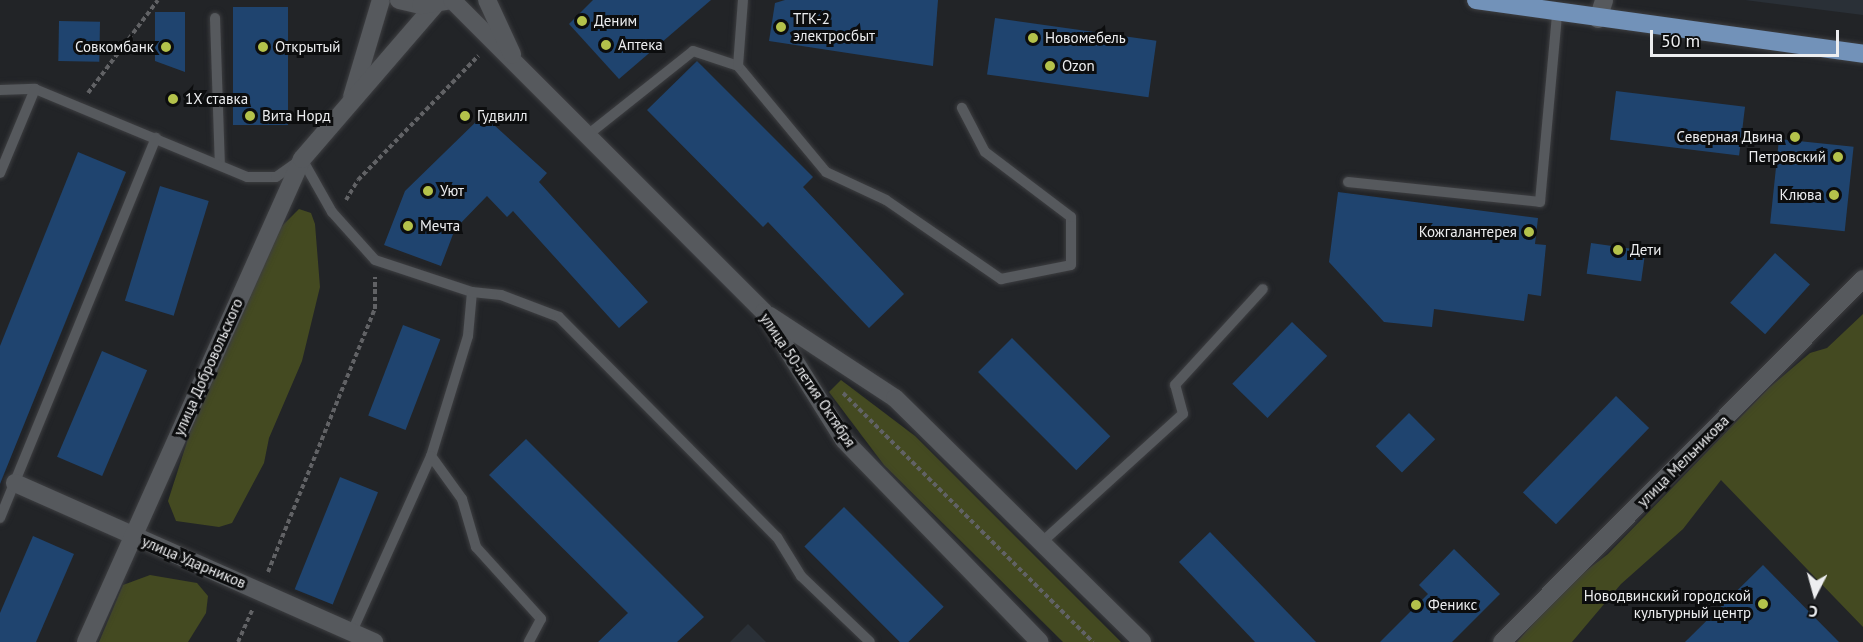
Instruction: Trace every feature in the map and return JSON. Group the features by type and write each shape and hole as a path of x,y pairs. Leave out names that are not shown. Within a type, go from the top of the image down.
{"main road":[{"path":"1476,0 1557,14 1863,54"}],"street":[{"path":"350,105 381,0"},
{"path":"399,0 446,2 523,70"},
{"path":"487,0 499,33 523,70"},
{"path":"1598,19 1604,0"},
{"name":"улица Добровольского","path":"86,642 131,535 302,159 446,2"},
{"name":"улица 50-летия Октября","path":"523,70 585,137 764,312 844,440 1040,642"},
{"name":"улица Мельникова","path":"1502,642 1863,279"},
{"path":"764,312 895,398 1142,642"},
{"name":"улица Ударников","path":"15,483 374,642"}],"lane":[{"path":"738,66 743,0"},
{"path":"1348,182 1540,202 1557,14"},
{"path":"215,18 220,165"},
{"path":"585,137 693,51 738,66 826,172 886,200 1001,279 1071,265 1071,218 985,152 962,108"},
{"path":"0,172 35,89"},
{"path":"0,90 35,89 247,177 276,177 302,159 332,212 375,260 472,292 501,295 559,317 777,537 801,576 870,642"},
{"path":"0,518 156,138"},
{"path":"1041,543 1183,414 1174,385 1263,288"},
{"path":"352,632 431,456 468,336 472,292"},
{"path":"431,456 462,499 476,547 541,619 529,642"}],"path":[{"path":"79,106 158,0"},
{"path":"343,204 358,180 489,42"},
{"path":"238,642 375,309 375,260"},
{"path":"843,393 1093,642"}],"shaded area":[{"path":"1745,0 1863,0 1863,15"},
{"path":"748,624 766,642 730,642"}],"green space":[{"path":"299,209 311,213 315,224 320,287 302,361 269,438 264,463 232,523 219,527 176,521 168,501 195,417 280,228"},
{"path":"1863,314 1863,627 1721,480 1683,529 1621,584 1572,642 1517,642 1565,587 1608,554 1769,388 1810,353 1827,348"},
{"path":"841,380 915,436 1121,642 1063,642 884,465 829,392"},
{"path":"150,575 197,583 208,596 206,613 188,642 99,642 123,585"}],"building":[{"path":"593,0 711,0 619,79 569,24"},
{"path":"785,0 938,0 933,66 769,41 775,3"},
{"path":"233,7 288,7 288,125 233,125"},
{"path":"155,12 185,12 185,72 155,61"},
{"path":"995,18 1156,41 1148,97 987,74"},
{"path":"59,21 100,22 99,62 58,61"},
{"path":"697,61 813,177 803,187 904,294 869,328 768,222 763,227 647,110"},
{"path":"1616,91 1745,107 1739,155 1610,140"},
{"path":"483,115 547,173 539,182 648,302 619,328 513,211 507,217 487,196 455,229 441,266 384,245 405,191"},
{"path":"1779,139 1854,147 1845,231 1770,224"},
{"path":"78,152 126,172 0,484 0,346"},
{"path":"160,186 209,201 174,316 125,301"},
{"path":"1338,192 1538,218 1535,244 1546,245 1541,296 1528,294 1524,321 1434,309 1432,327 1384,322 1329,262"},
{"path":"1591,243 1645,251 1641,281 1587,274"},
{"path":"1775,253 1810,284 1765,334 1730,303"},
{"path":"1292,322 1327,356 1268,418 1232,384"},
{"path":"403,325 440,339 406,430 368,416"},
{"path":"1012,338 1110,436 1076,470 978,372"},
{"path":"102,351 147,370 102,476 57,457"},
{"path":"1616,396 1649,428 1556,524 1523,492"},
{"path":"1409,413 1435,439 1402,472 1376,446"},
{"path":"526,439 704,617 677,642 598,642 628,613 489,475"},
{"path":"340,477 378,492 333,605 295,589"},
{"path":"844,507 944,607 908,642 900,642 804,547"},
{"path":"1210,532 1316,642 1255,642 1179,562"},
{"path":"33,536 74,554 36,642 0,642 0,613"},
{"path":"1454,549 1500,594 1452,642 1380,642 1428,594 1419,585"},
{"name":"Новодвинский городской культурный центр","path":"1763,565 1839,642 1685,642"}],"place":[{"name":"Деним","path":"582,21"},
{"name":"ТГК-2 электросбыт","path":"781,27"},
{"name":"Новомебель","path":"1033,38"},
{"name":"Аптека","path":"606,45"},
{"name":"Совкомбанк","path":"166,47"},
{"name":"Открытый","path":"263,47"},
{"name":"Ozon","path":"1050,66"},
{"name":"1Х ставка","path":"173,99"},
{"name":"Вита Норд","path":"250,116"},
{"name":"Гудвилл","path":"465,116"},
{"name":"Северная Двина","path":"1795,137"},
{"name":"Петровский","path":"1838,157"},
{"name":"Уют","path":"428,191"},
{"name":"Клюва","path":"1834,195"},
{"name":"Мечта","path":"408,226"},
{"name":"Кожгалантерея","path":"1529,232"},
{"name":"Дети","path":"1618,250"},
{"name":"Новодвинский городской культурный центр","path":"1763,604"},
{"name":"Феникс","path":"1416,605"}]}
